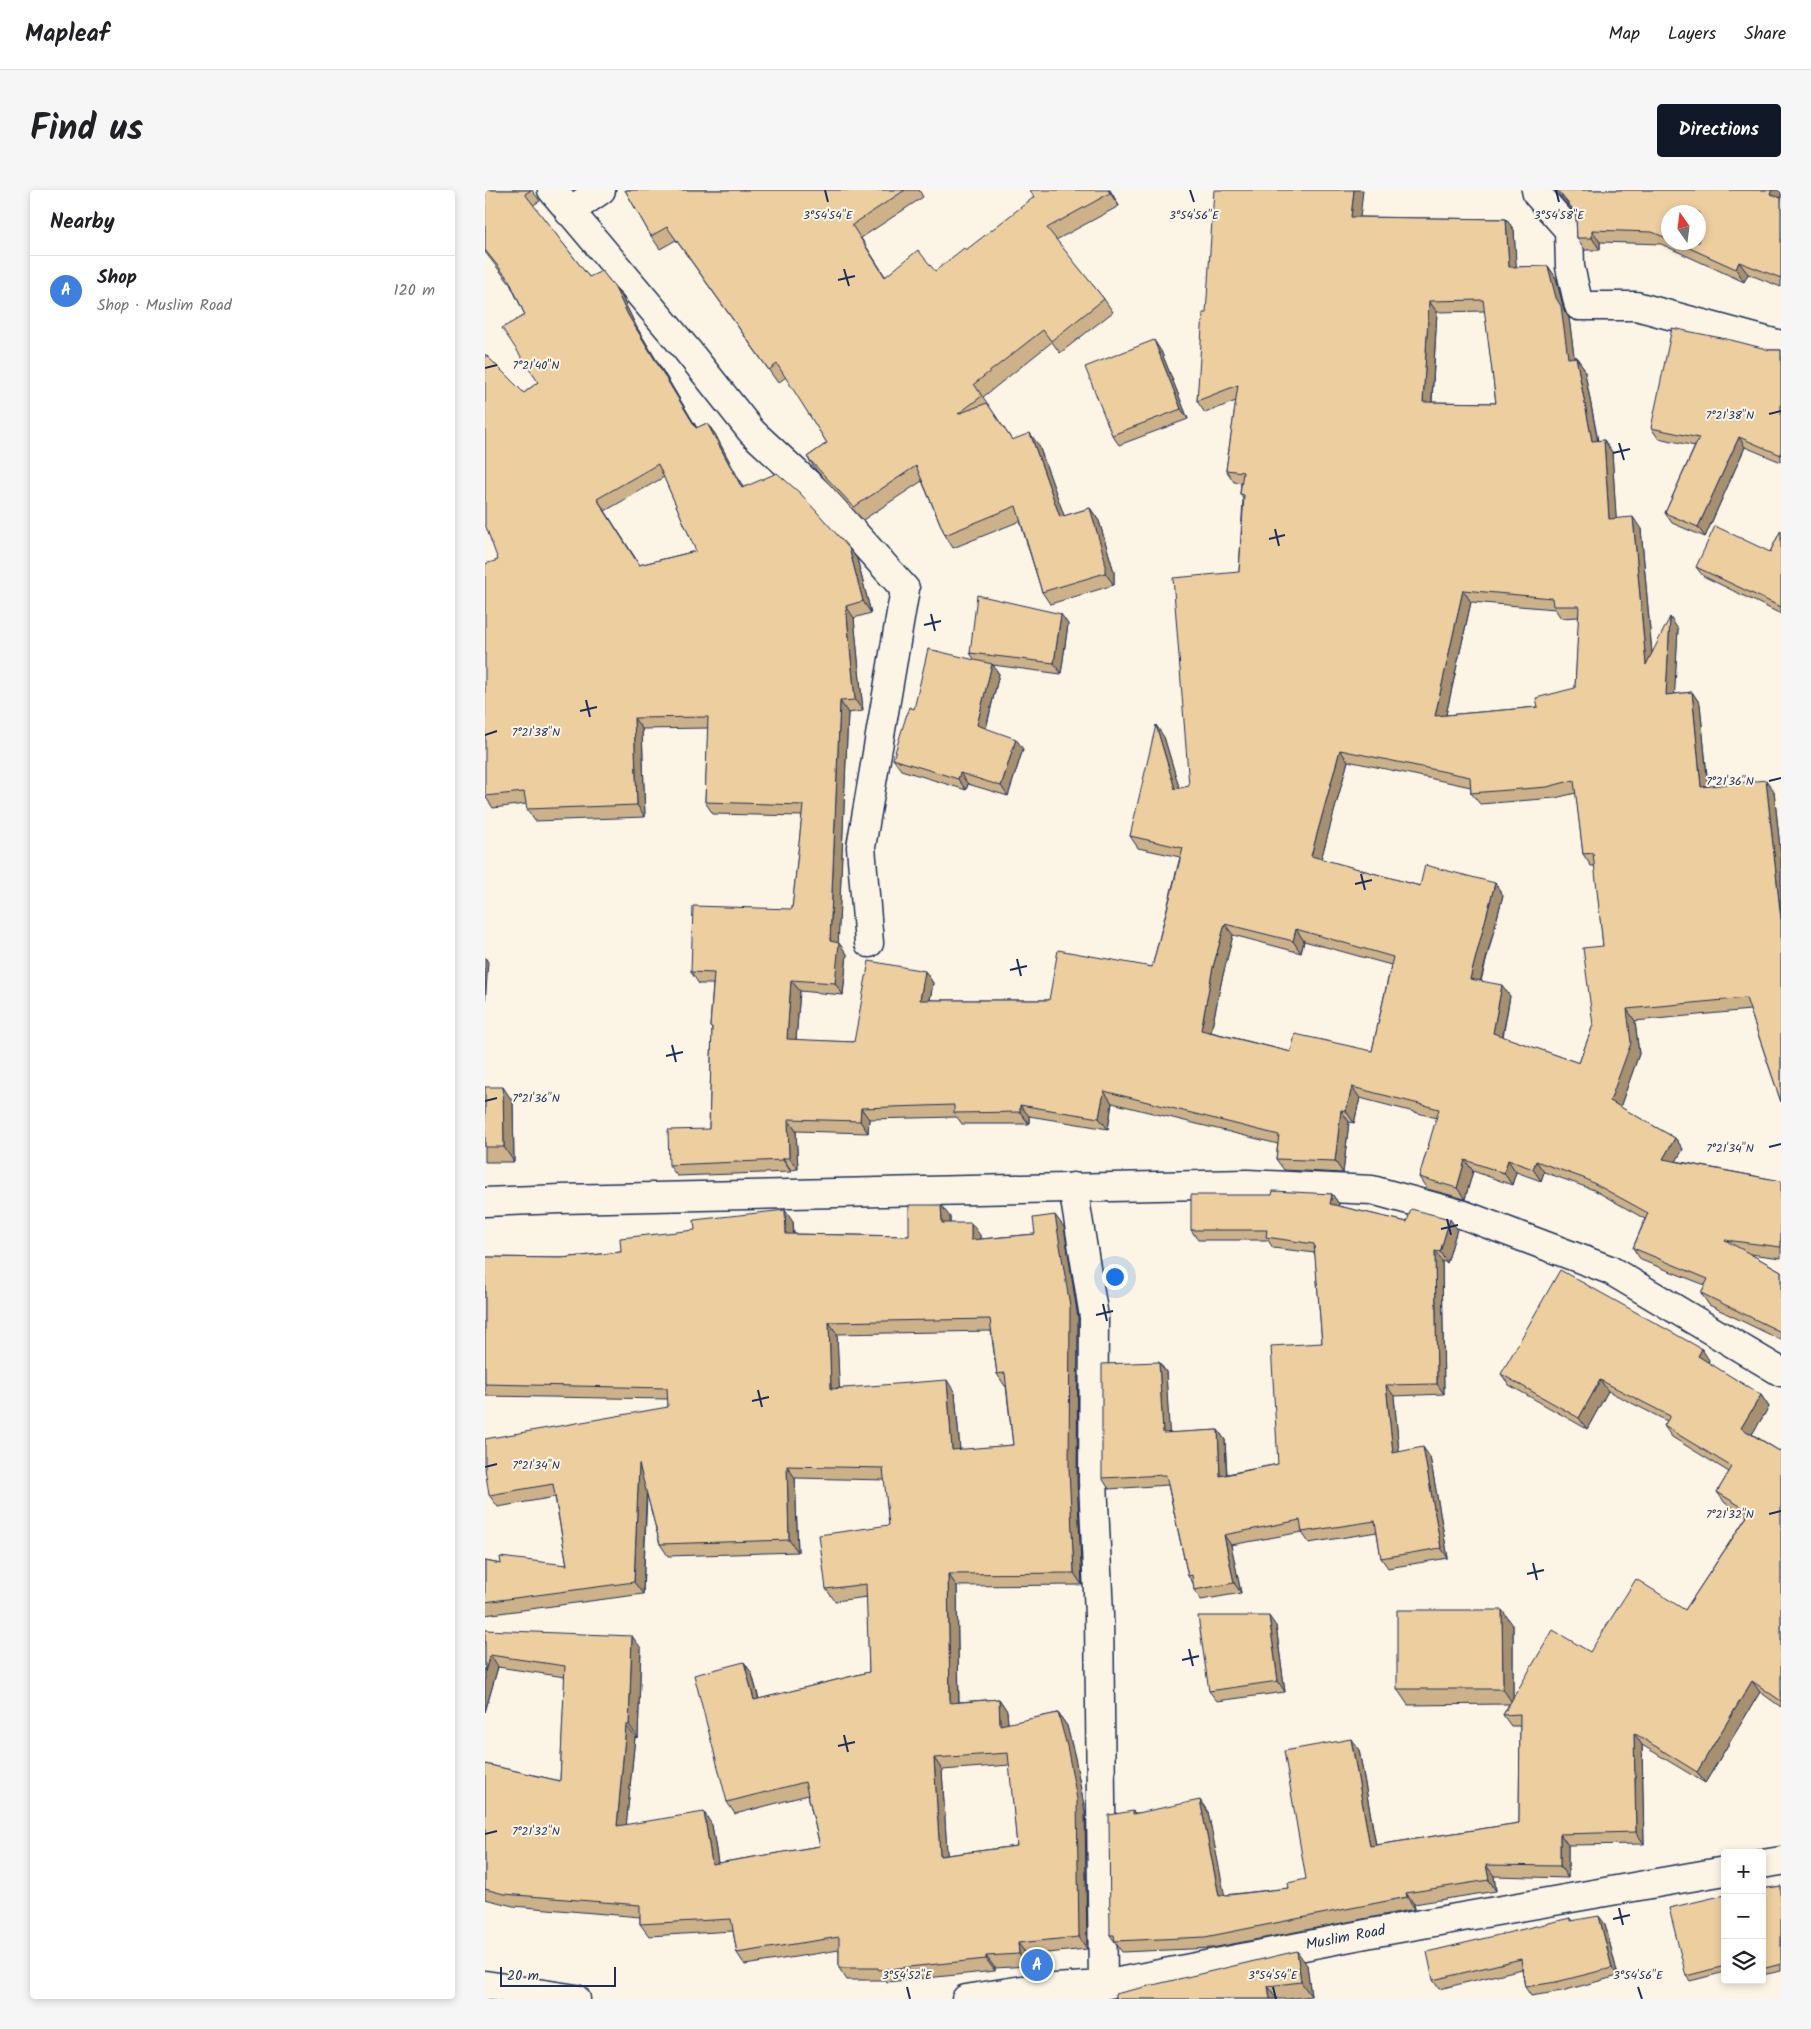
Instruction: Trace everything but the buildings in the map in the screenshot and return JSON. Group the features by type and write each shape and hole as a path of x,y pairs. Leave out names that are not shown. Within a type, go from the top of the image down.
{"street":[{"path":"552,190 687,350 752,432 819,494 905,589 861,847 869,943"},
{"path":"569,212 601,190"},
{"path":"1536,190 1537,194 1569,230 1569,267 1579,306 1637,306 1781,344"},
{"path":"485,1202 1247,1184 1372,1190 1464,1215 1610,1270 1781,1372"},
{"path":"1073,1187 1094,1316 1093,1481 1099,1615 1103,1985"},
{"path":"1766,1863 1781,1861"},
{"name":"Muslim Road","path":"966,1999 1022,1990 1103,1985 1371,1933 1721,1872"},
{"path":"485,1984 577,1999"}],"place":[{"name":"Shop","path":"1037,1965"}]}
